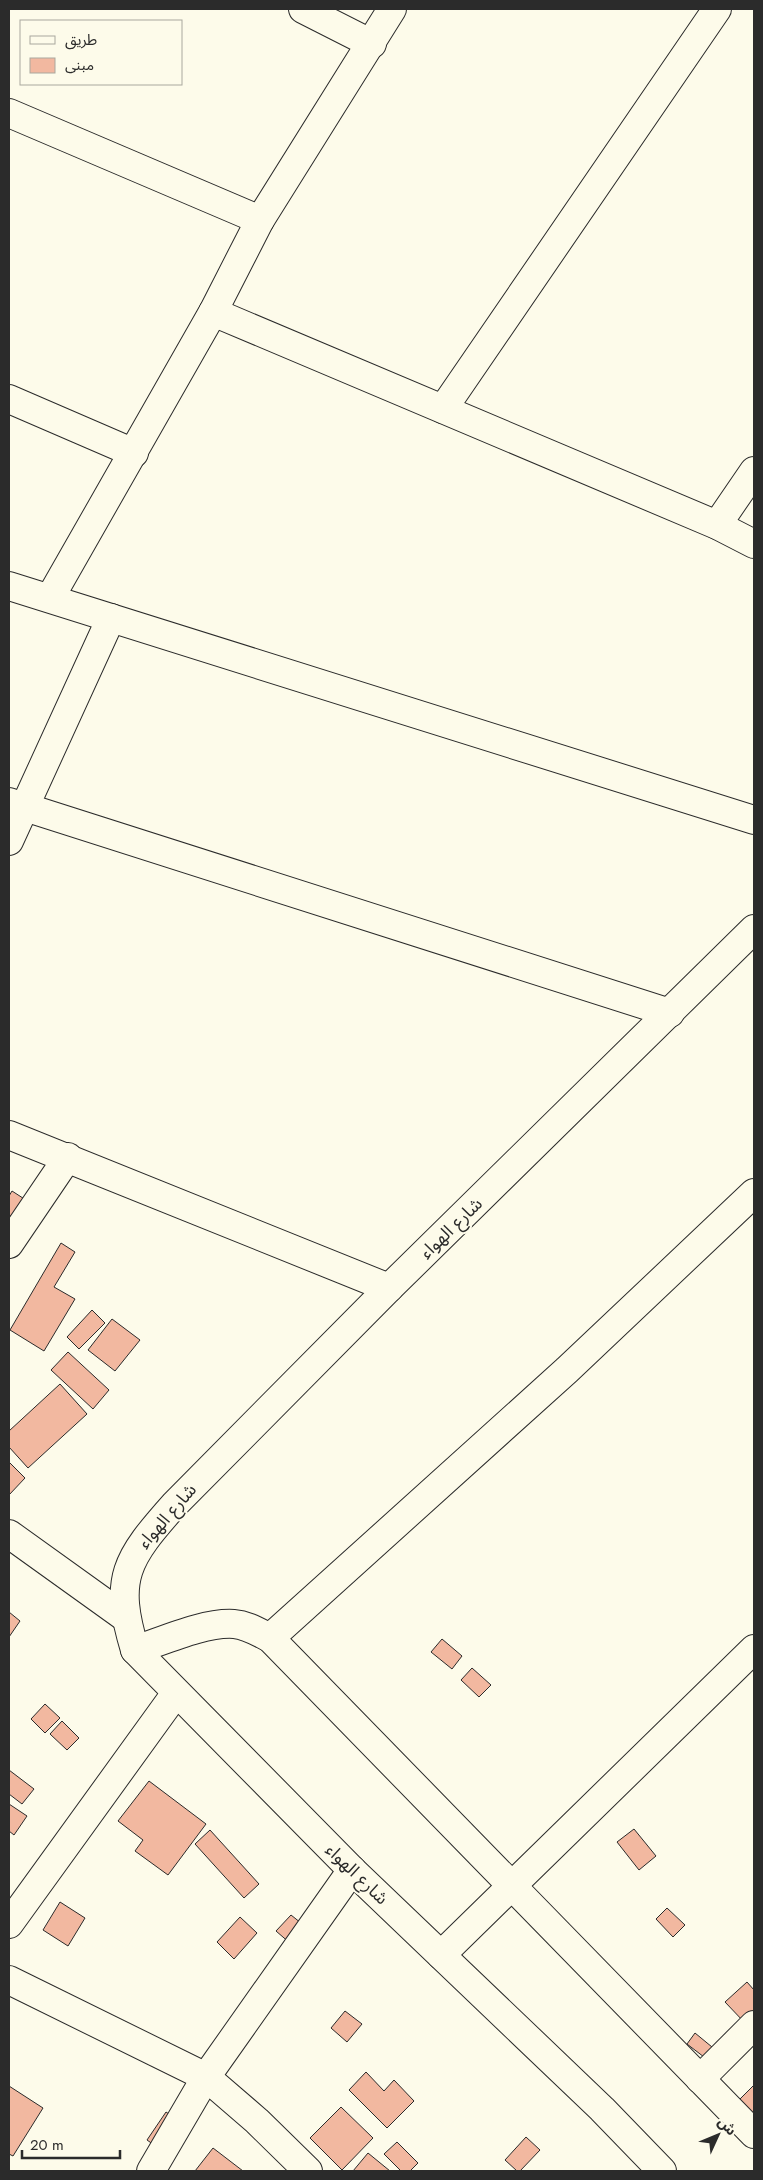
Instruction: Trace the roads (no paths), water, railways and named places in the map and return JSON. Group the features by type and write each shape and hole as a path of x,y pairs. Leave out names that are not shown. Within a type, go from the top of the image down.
{"street":[{"path":"303,9 372,44"},
{"path":"50,598 213,312 260,220 372,44 392,9"},
{"path":"442,409 717,9"},
{"path":"9,113 260,220"},
{"path":"213,312 716,525 754,544"},
{"path":"9,399 134,453"},
{"path":"716,525 754,471"},
{"path":"9,586 754,820"},
{"path":"9,842 16,804 111,618"},
{"path":"16,804 670,1013"},
{"name":"شارع الهواء","path":"662,2171 602,2109 352,1870 135,1650 126,1618 124,1588 132,1559 153,1529 188,1491 389,1288 754,929"},
{"path":"9,1135 68,1157 389,1288"},
{"path":"9,1244 68,1157"},
{"path":"270,1638 567,1370 754,1193"},
{"path":"9,1534 126,1618"},
{"path":"135,1650 218,1625 244,1627 270,1638 754,2134"},
{"path":"441,1955 754,1650"},
{"path":"9,1924 176,1693"},
{"path":"151,2171 206,2077 352,1870"},
{"path":"9,1980 206,2077 257,2121 308,2171"},
{"path":"700,2079 754,2025"}]}
